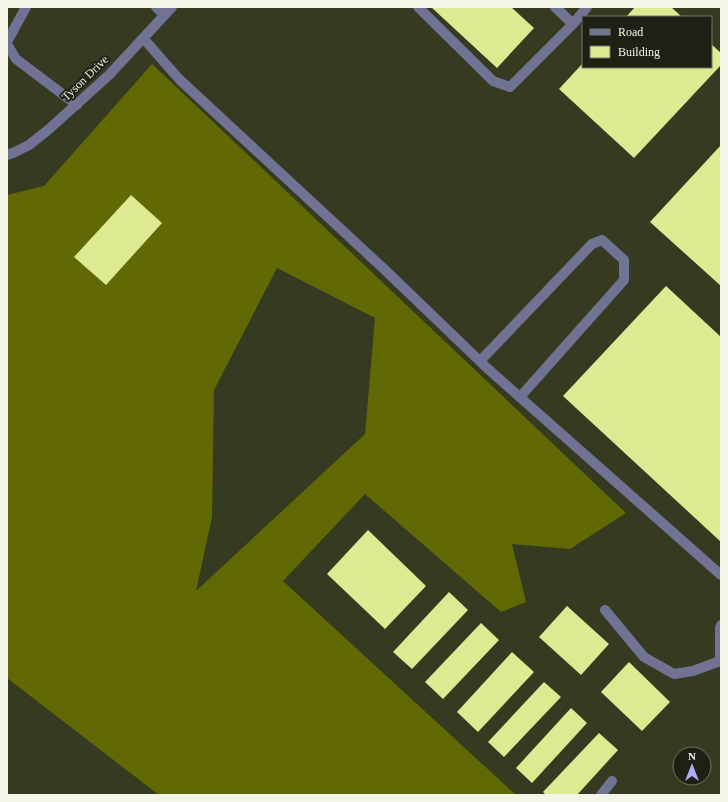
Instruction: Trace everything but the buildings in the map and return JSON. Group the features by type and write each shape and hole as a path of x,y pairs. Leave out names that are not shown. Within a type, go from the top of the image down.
{"street":[{"path":"26,7 7,43 16,59 77,105"},
{"path":"156,7 164,15"},
{"name":"Tyson Drive","path":"7,154 29,145 77,105 109,75 172,7"},
{"path":"418,7 493,81 510,87 573,24 587,7"},
{"path":"555,7 573,24"},
{"path":"143,38 179,79 480,361 721,575"},
{"path":"480,361 592,244 602,240 624,260 624,280 520,397"},
{"path":"605,610 644,657 674,674 693,672 720,661 721,625"},
{"path":"601,795 612,781"}],"green space":[{"path":"152,64 626,513 570,549 512,544 526,602 501,612 365,494 283,581 516,795 159,795 7,678 7,195 44,186","holes":["277,268 375,318 365,434 196,591 212,517 214,390"]}]}
